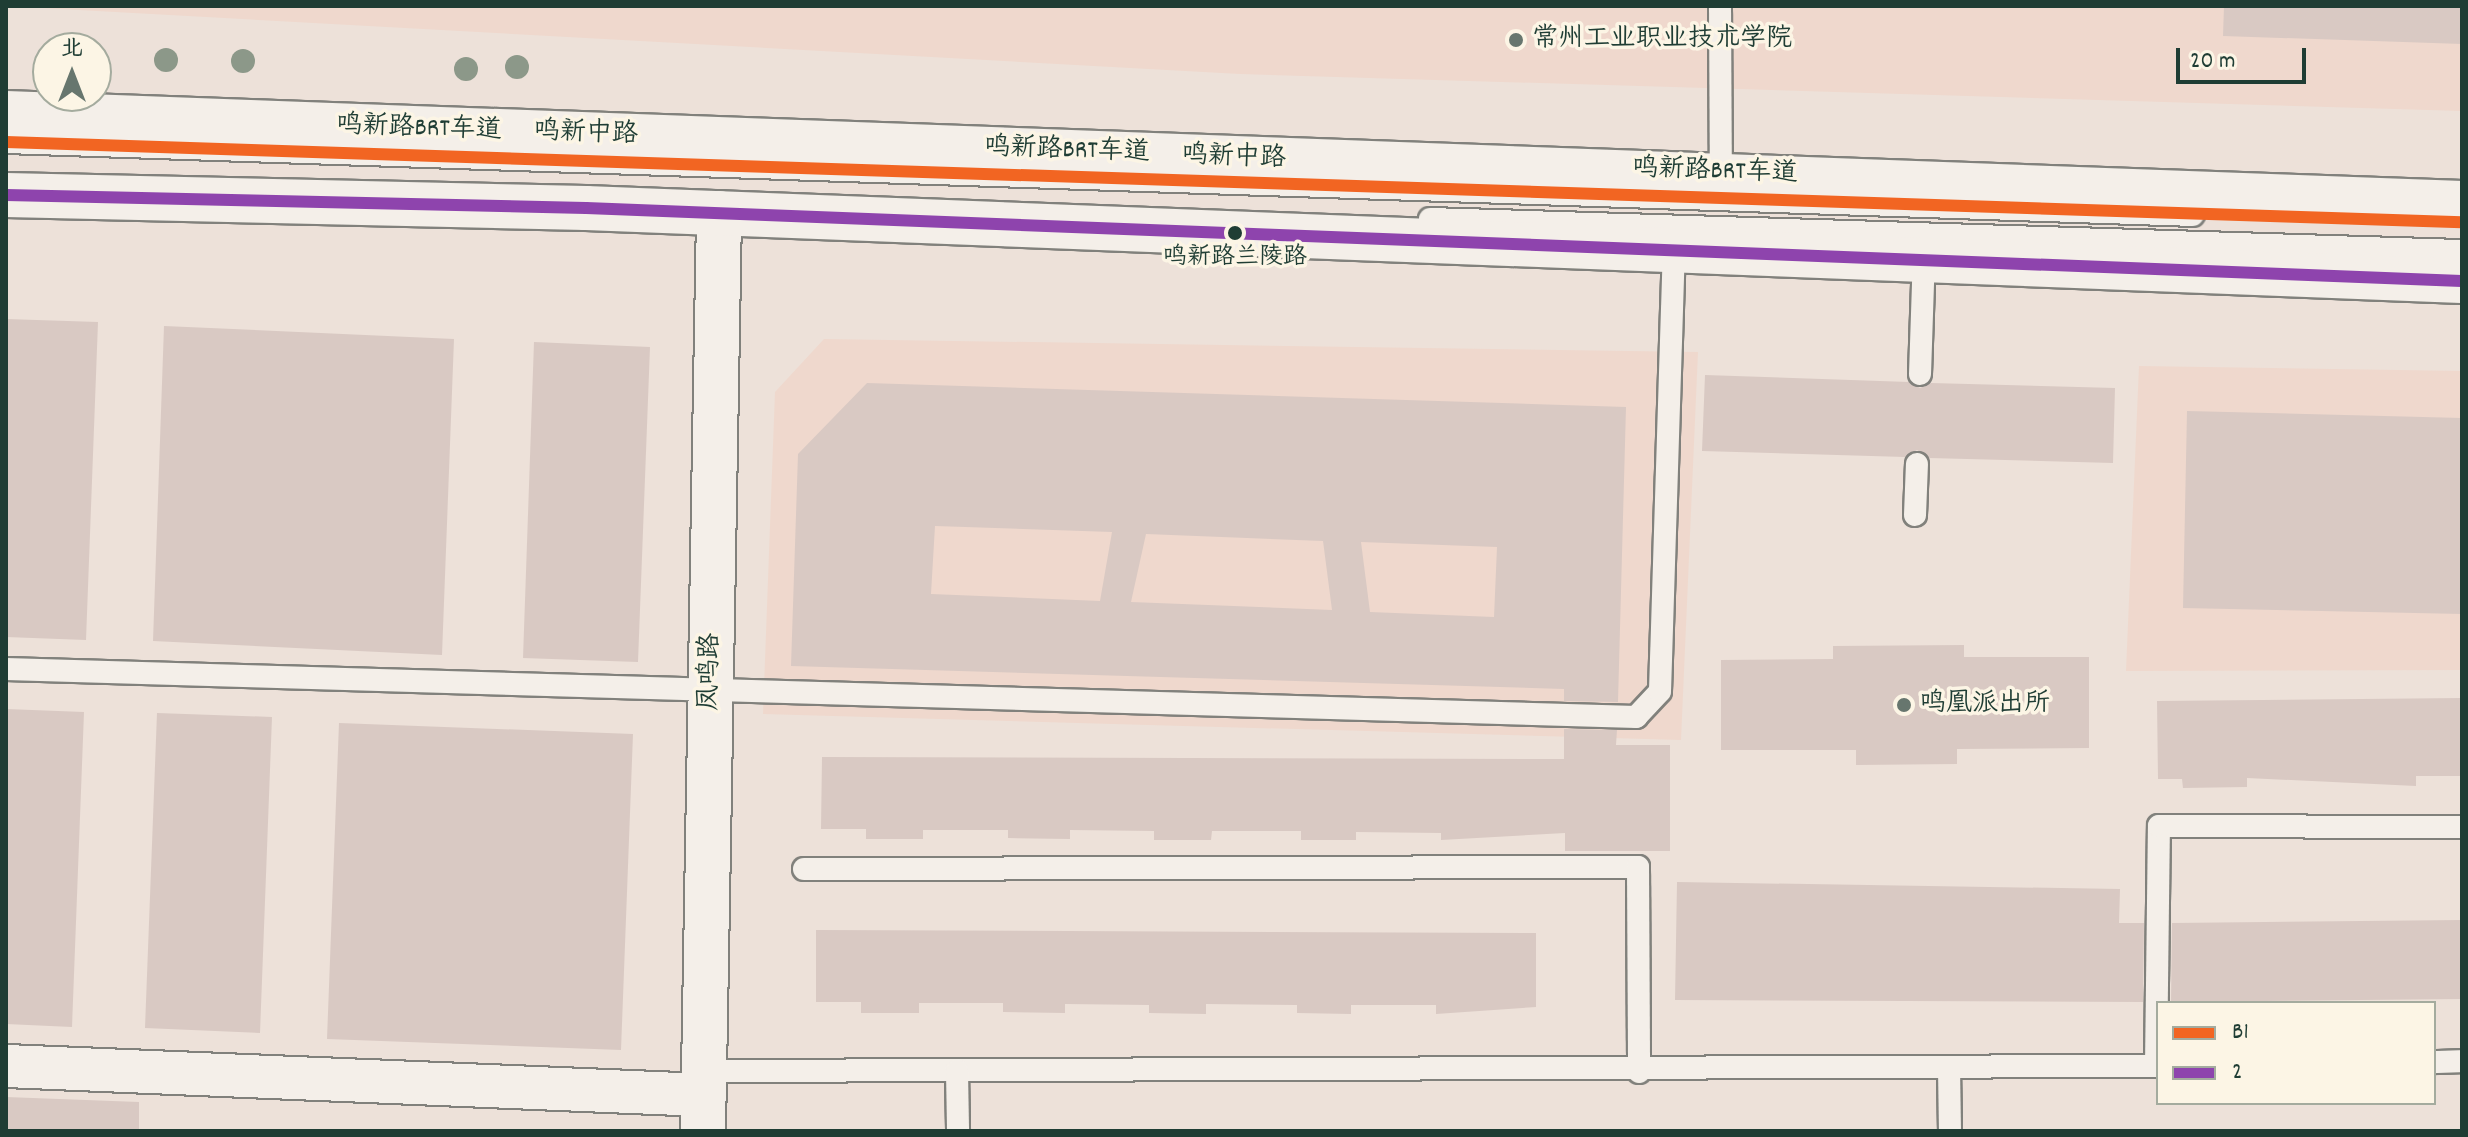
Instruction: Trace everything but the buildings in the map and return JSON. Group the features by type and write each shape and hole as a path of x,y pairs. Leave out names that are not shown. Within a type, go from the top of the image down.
{"main road":[{"name":"鸣新中路","path":"6,113 1721,176 1926,195 2462,203"},
{"path":"6,195 719,213 1674,252 1924,247 2462,281"},
{"name":"凤鸣路","path":"704,1099 719,213"}],"street":[{"path":"6,1066 704,1099"}],"lane":[{"path":"1720,6 1721,176"},
{"name":"鸣新路BRT车道","path":"6,142 1926,195 2462,222"},
{"name":"鸣新路BRT车道","path":"6,174 1924,247 2462,251"},
{"path":"1920,374 1926,195"},
{"path":"6,669 711,694 1636,717 1660,691 1674,252"},
{"path":"1915,515 1917,464"},
{"path":"2158,1001 2159,826 2462,827"},
{"path":"804,869 1638,867 1639,1072"},
{"path":"2436,1062 2462,1061"},
{"path":"704,1099 957,1071 1639,1072 2156,1066"},
{"path":"1949,1068 1950,1131"},
{"path":"957,1071 958,1131"}],"shaded area":[{"path":"6,6 2462,6 2462,111 1240,74"},
{"path":"824,339 1698,352 1681,740 763,714 775,392"},
{"path":"2139,366 2462,371 2462,670 2126,671"}],"transit line":[{"name":"B1","path":"6,142 2462,222"},
{"name":"2","path":"6,195 586,208 2462,281"}],"place":[{"name":"常州工业职业技术学院","path":"1516,40"},
{"name":"鸣新路兰陵路","path":"1235,233"},
{"name":"鸣凰派出所","path":"1904,705"}]}
